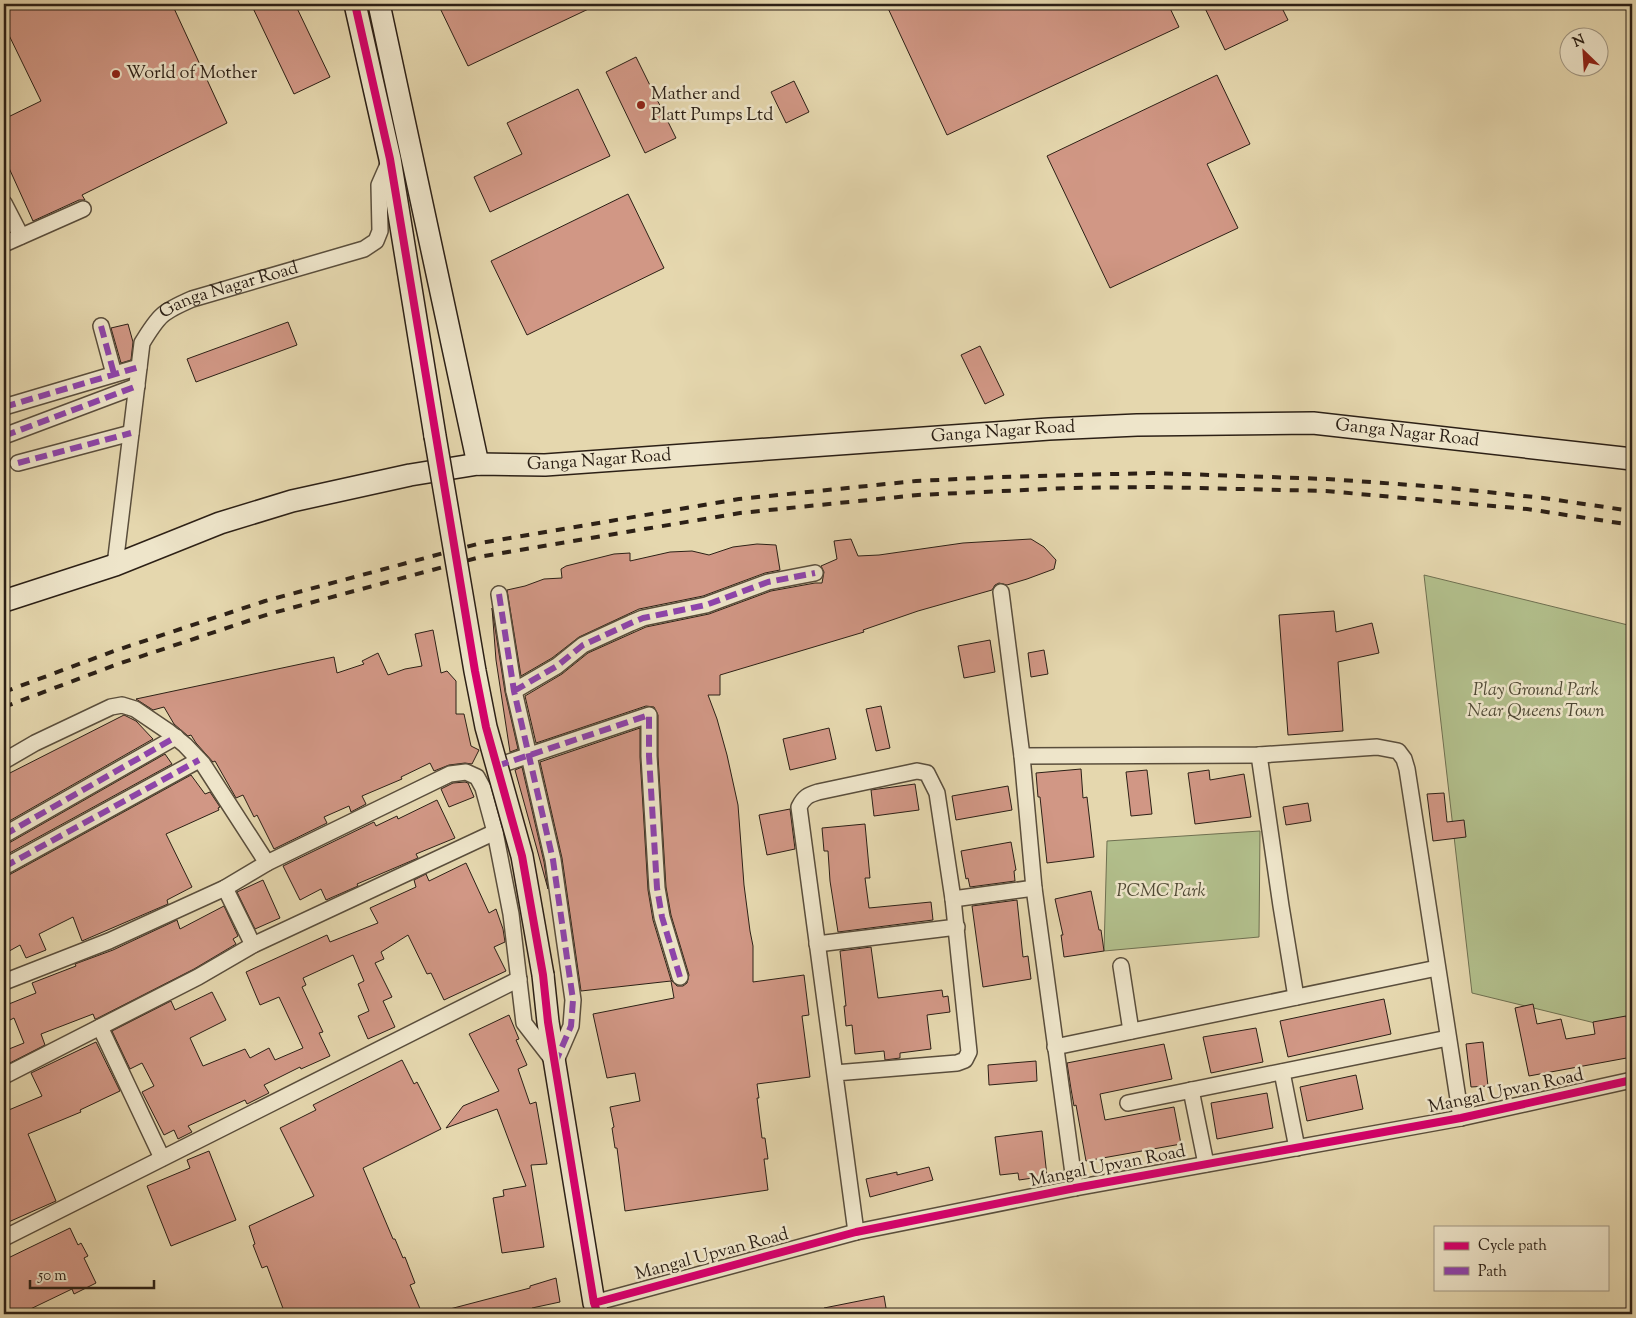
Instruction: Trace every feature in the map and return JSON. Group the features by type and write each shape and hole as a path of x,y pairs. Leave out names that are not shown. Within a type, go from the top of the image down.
{"street":[{"path":"355,4 390,159 475,671 486,727 522,856 543,975 555,1063 595,1310"},
{"path":"379,4 478,464"},
{"path":"390,159 409,150"},
{"name":"Ganga Nagar Road","path":"115,565 142,342 156,320 169,309 192,299 355,252 364,249 376,241 380,231 379,184 390,159"},
{"path":"4,203 21,236"},
{"path":"4,244 83,209"},
{"path":"101,326 114,374"},
{"path":"4,407 139,367"},
{"path":"4,436 136,386"},
{"name":"Ganga Nagar Road","path":"4,601 115,565 220,523 292,501 410,475 478,464 545,465 968,433 1136,424 1313,423 1632,459"},
{"path":"18,463 131,433"},
{"path":"514,691 557,666 583,645 643,618 706,605 768,582 815,572"},
{"path":"1002,592 1022,756 1034,888 1054,1047 1075,1188"},
{"path":"499,594 514,691 553,860 573,1000 571,1026 555,1063"},
{"path":"4,761 35,743 111,707 122,705 134,709 176,738 199,760 267,863"},
{"path":"497,766 649,715 649,756 657,888 662,917 680,977"},
{"path":"4,835 176,738"},
{"path":"1022,756 1259,755 1377,747 1398,751 1407,769 1461,1118"},
{"path":"1259,755 1296,996"},
{"path":"4,867 199,760"},
{"path":"836,1073 957,1063 965,1060 969,1052 953,898 937,793 927,773 916,771 808,795 803,799 799,807 856,1232"},
{"path":"4,982 109,941 225,888 267,863 450,774 466,772 477,777 483,788 495,832 511,914 524,1023 555,1063"},
{"path":"4,1076 198,977 253,945 495,832"},
{"path":"225,888 253,945"},
{"path":"953,898 1034,888"},
{"path":"817,944 957,927"},
{"path":"1121,966 1131,1031"},
{"path":"1054,1047 1437,968"},
{"path":"4,1238 518,979"},
{"path":"100,1027 162,1158"},
{"path":"1128,1103 1448,1038"},
{"path":"1282,1072 1297,1148"},
{"name":"Mangal Upvan Road","path":"595,1310 856,1232 1075,1188 1461,1118 1632,1080"},
{"path":"1192,1090 1206,1164"}],"green space":[{"name":"Play Ground Park Near Queens Town","path":"1424,575 1632,626 1632,1032 1472,993"},
{"name":"PCMC Park","path":"1260,831 1259,937 1104,951 1107,841"}],"building":[{"name":"World of Mother","path":"4,4 172,4 227,123 82,195 85,200 79,200 33,221 4,157 4,119 41,101 4,25"},
{"path":"251,4 295,4 330,77 294,94"},
{"path":"438,4 599,4 468,66"},
{"path":"886,4 1168,4 1179,27 947,135"},
{"path":"1203,4 1280,4 1288,20 1225,50"},
{"name":"Mather and Platt Pumps Ltd","path":"636,57 676,138 645,153 606,72"},
{"path":"1217,75 1250,144 1207,164 1238,228 1110,288 1047,156"},
{"path":"794,81 809,112 786,123 771,92"},
{"path":"578,89 610,156 490,212 474,177 522,154 507,123"},
{"path":"628,194 664,268 527,335 491,261"},
{"path":"288,322 297,345 196,382 187,359"},
{"path":"128,324 133,342 131,360 121,363 111,328"},
{"path":"980,346 1004,395 985,404 961,355"},
{"path":"851,539 858,556 879,555 963,543 1031,539 1044,547 1056,560 1054,569 1027,579 1007,585 999,583 992,590 918,611 863,630 864,632 720,675 720,695 708,695 727,755 738,805 744,885 753,946 753,982 804,975 809,1015 802,1016 810,1077 757,1084 762,1138 765,1138 768,1159 764,1159 768,1190 625,1211 610,1107 640,1101 635,1073 607,1078 593,1014 674,998 671,981 581,991 562,858 540,762 640,728 648,890 653,920 671,980 677,986 683,986 687,983 689,975 671,915 666,887 658,756 658,715 654,707 646,706 536,743 525,696 562,674 588,653 646,627 709,614 771,591 822,583 824,572 821,566 837,559 834,541"},
{"path":"757,544 776,545 780,570 765,573 703,596 639,609 579,637 552,658 521,676 507,590 544,579 562,578 561,569 566,566 614,554 630,553 630,561 670,552 692,551 709,555 733,547"},
{"path":"492,608 505,692 518,749 510,752 496,660"},
{"path":"1334,611 1336,632 1372,623 1379,653 1338,662 1343,731 1288,735 1279,615"},
{"path":"433,630 441,673 447,671 456,681 456,714 464,714 471,746 479,750 472,764 449,765 434,771 430,763 401,777 402,779 362,796 366,804 351,812 349,806 324,817 327,823 274,849 257,815 254,817 243,795 236,798 215,761 213,762 191,735 188,736 174,724 164,707 153,710 136,699 334,657 337,673 364,664 362,661 378,653 388,675 422,666 415,634"},
{"path":"990,640 995,672 964,678 958,646"},
{"path":"1044,650 1048,674 1031,677 1028,653"},
{"path":"881,706 890,748 876,751 866,709"},
{"path":"124,715 136,721 153,739 4,824 4,776"},
{"path":"829,728 836,759 790,770 783,739"},
{"path":"165,754 172,764 4,856 4,844 9,843"},
{"path":"522,767 544,862 548,889 515,770"},
{"path":"1081,769 1083,798 1087,797 1094,857 1047,863 1036,773"},
{"path":"1147,770 1152,814 1131,816 1126,772"},
{"path":"1209,770 1210,780 1244,774 1251,817 1195,824 1188,773"},
{"path":"191,775 205,794 210,792 220,807 218,808 219,810 166,834 192,887 167,900 168,904 82,941 73,917 39,934 46,950 26,958 20,945 4,954 4,876"},
{"path":"453,783 468,783 474,797 449,807 441,789"},
{"path":"915,784 919,810 874,816 871,790"},
{"path":"1008,786 1012,810 956,820 952,796"},
{"path":"1444,793 1447,822 1464,820 1466,837 1433,841 1427,794"},
{"path":"437,800 455,838 416,854 418,858 357,884 358,886 326,900 321,889 300,900 283,866 374,822 376,826 397,816 398,819"},
{"path":"1308,803 1311,821 1286,825 1283,807"},
{"path":"790,809 795,849 767,855 759,815"},
{"path":"865,824 870,878 865,878 869,908 931,902 933,920 838,932 830,881 828,851 824,851 822,828"},
{"path":"1011,842 1016,870 1014,871 1015,881 970,887 968,878 966,879 961,851"},
{"path":"466,863 489,913 496,909 505,942 494,947 506,971 444,1000 431,973 427,974 408,935 381,952 384,959 375,963 392,997 383,1001 395,1027 368,1039 358,1016 369,1011 358,984 364,981 353,955 303,978 306,985 302,987 323,1032 319,1033 330,1056 301,1069 300,1067 264,1085 269,1093 247,1104 245,1100 188,1126 192,1132 178,1139 174,1130 164,1135 142,1092 154,1086 142,1063 130,1069 112,1031 171,1001 175,1010 212,992 226,1020 190,1038 203,1066 245,1049 250,1058 269,1048 275,1060 303,1048 279,997 260,1005 246,972 327,935 330,942 378,923 370,908 416,887 414,880 426,874 429,881"},
{"path":"263,880 280,918 255,929 237,892"},
{"path":"1091,891 1099,930 1101,930 1104,951 1064,957 1061,935 1063,935 1055,899"},
{"path":"1017,900 1023,957 1028,956 1031,979 983,987 972,906"},
{"path":"224,906 238,936 233,939 236,944 194,969 96,1019 93,1014 41,1034 45,1045 4,1066 4,1051 24,1043 14,1018 4,1023 4,1006 36,993 32,983 113,950 177,920 180,929"},
{"path":"871,947 878,998 942,990 943,997 948,996 950,1012 927,1015 931,1049 900,1053 900,1058 885,1060 884,1051 855,1054 852,1025 846,1026 844,1006 846,1006 840,951"},
{"path":"1384,999 1391,1034 1288,1057 1280,1021"},
{"path":"1533,1004 1537,1024 1561,1019 1566,1039 1595,1034 1593,1022 1626,1016 1632,1057 1529,1076 1515,1008"},
{"path":"509,1015 519,1039 516,1040 527,1065 518,1069 530,1104 536,1102 547,1164 531,1165 544,1247 502,1253 493,1198 504,1196 503,1190 526,1186 497,1109 446,1128 463,1106 499,1091 469,1034"},
{"path":"1256,1028 1263,1062 1211,1073 1203,1037"},
{"path":"96,1042 120,1091 80,1110 81,1112 28,1134 56,1201 4,1224 4,1112 42,1096 31,1073"},
{"path":"1483,1042 1488,1086 1471,1087 1466,1044"},
{"path":"1164,1044 1172,1079 1100,1094 1105,1120 1174,1107 1181,1144 1086,1161 1067,1063"},
{"path":"402,1060 414,1084 417,1082 441,1129 363,1168 393,1239 395,1239 403,1258 405,1257 415,1283 410,1285 421,1311 414,1314 292,1314 290,1309 284,1311 267,1266 262,1268 253,1245 255,1244 249,1226 314,1196 280,1128 316,1110 313,1105"},
{"path":"1036,1061 1037,1081 989,1085 988,1065"},
{"path":"1356,1075 1363,1109 1307,1121 1300,1087"},
{"path":"1267,1093 1273,1128 1217,1139 1211,1103"},
{"path":"1042,1131 1047,1176 1019,1180 1018,1173 1000,1175 995,1137"},
{"path":"209,1151 236,1220 171,1246 147,1186 190,1168 187,1160"},
{"path":"929,1167 933,1180 870,1197 866,1179 897,1172 897,1175"},
{"path":"70,1228 78,1245 81,1243 88,1256 84,1258 96,1283 74,1294 72,1289 20,1314 4,1314 4,1260"},
{"path":"556,1278 560,1302 532,1308 532,1310 516,1314 447,1314 446,1310 530,1288 530,1286"},
{"path":"884,1296 887,1314 824,1314 824,1308"}],"railway":[{"path":"4,692 114,651 265,601 481,543 739,499 916,481 1153,473 1327,479 1440,487 1543,498 1632,511"},
{"path":"4,707 118,664 269,614 484,556 740,513 918,495 1069,488 1153,487 1326,491 1527,509 1632,525"}],"marked path":[{"path":"101,326 114,374"},
{"path":"4,407 139,367"},
{"path":"4,436 137,386"},
{"path":"18,463 131,433"},
{"path":"514,691 557,666 583,645 643,618 706,605 768,582 815,573"},
{"path":"499,594 514,691 553,860 573,1000 571,1026 556,1061"},
{"path":"497,766 649,715 649,756 657,888 662,917 680,977"},
{"path":"4,835 176,737"},
{"path":"4,867 199,760"}],"cycle path":[{"path":"355,4 390,159 475,671 486,727 522,856 543,975 548,1022 594,1303 598,1314"},
{"path":"594,1303 856,1232 1075,1188 1461,1118 1632,1080"}],"place":[{"name":"World of Mother","path":"116,74"},
{"name":"Mather and Platt Pumps Ltd","path":"641,105"}]}
